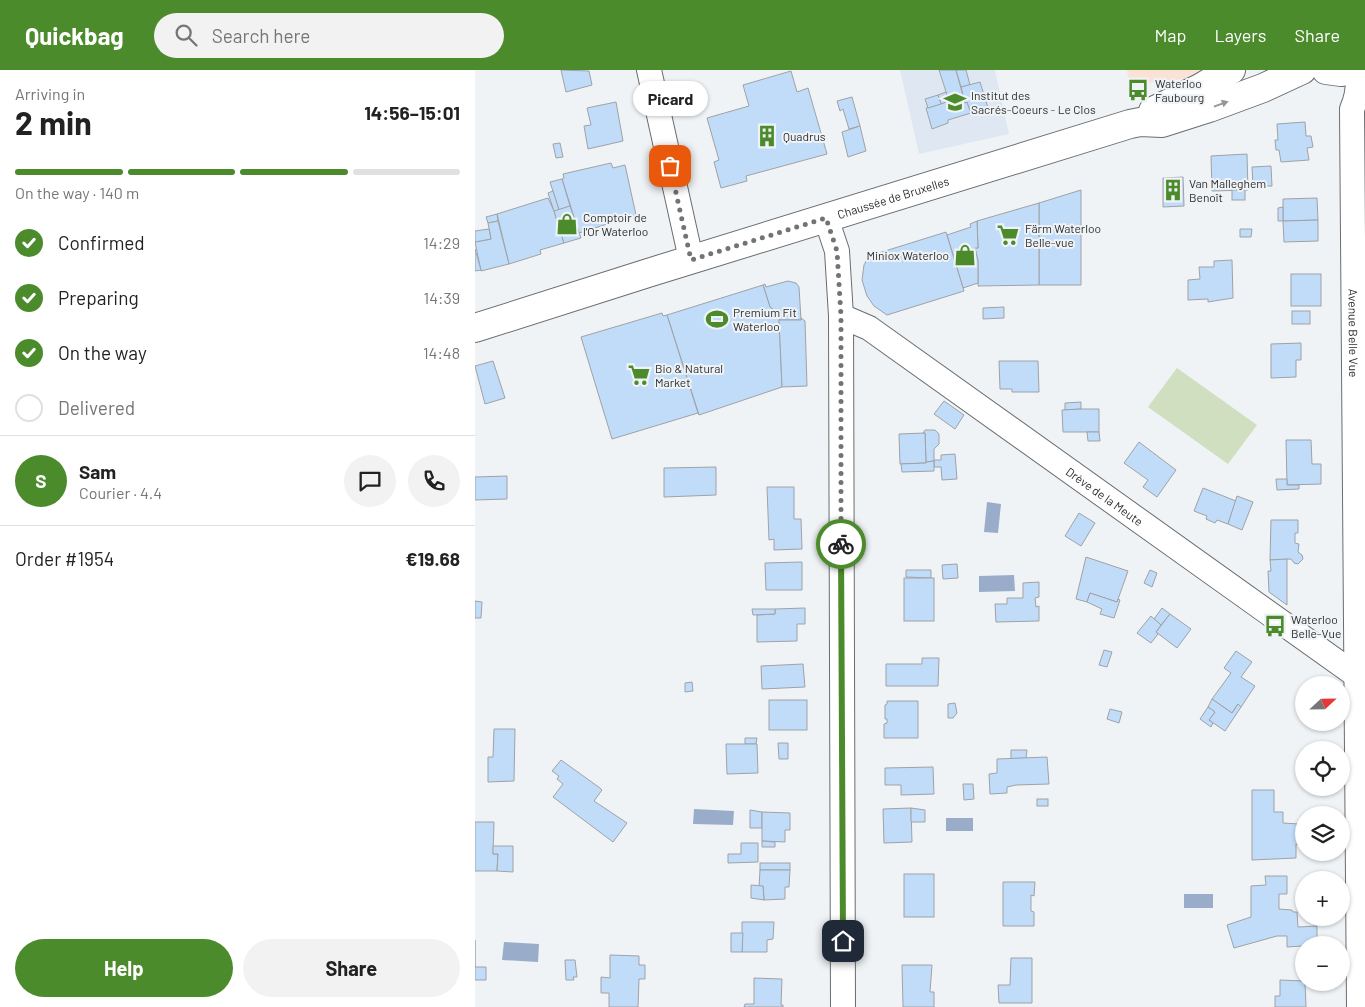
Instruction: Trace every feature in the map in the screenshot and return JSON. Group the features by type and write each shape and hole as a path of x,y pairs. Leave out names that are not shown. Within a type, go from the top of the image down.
{"main road":[{"name":"Chaussée de Bruxelles","path":"1140,122 1155,109 1200,88 1231,70"},
{"name":"Chaussée de Bruxelles","path":"475,328 1140,122 1162,123 1263,88 1302,70"}],"street":[{"path":"649,70 691,260"},
{"name":"Avenue Belle Vue","path":"1343,70 1347,102 1352,109 1360,678 1359,1007"},
{"path":"826,218 837,251 841,316 843,1007"},
{"name":"Drève de la Meute","path":"841,316 869,328 1360,678"}],"shaded area":[{"name":"Institut des Sacrés-Coeurs - Le Clos","path":"900,70 995,70 1009,134 919,154"},
{"path":"1127,70 1220,70 1211,76 1129,85"}],"green space":[{"path":"1177,368 1257,425 1228,464 1148,407"}],"water":[{"path":"987,502 1001,504 998,533 984,532"},
{"path":"1014,575 1015,591 979,592 979,576"},
{"path":"694,809 734,811 733,825 693,824"},
{"path":"946,818 973,818 973,831 946,831"},
{"path":"1184,894 1213,894 1213,908 1184,908"},
{"path":"504,942 539,944 538,962 502,960"}],"building":[{"path":"561,70 589,71 592,85 566,92"},
{"path":"939,70 956,70 965,103 967,102 971,113 948,120 948,123 932,129 926,108 949,101"},
{"path":"956,70 966,70 970,85 961,87"},
{"name":"Quadrus","path":"791,71 797,92 808,88 827,154 746,176 747,181 721,188 714,162 719,160 707,118 749,106 743,85"},
{"path":"980,82 988,108 971,113 967,102 965,103 961,87"},
{"path":"946,92 949,101 941,104 938,95"},
{"path":"938,95 941,104 928,108 925,99"},
{"path":"852,97 860,126 849,129 843,109 840,111 837,101"},
{"path":"616,102 623,141 588,149 584,126 591,125 587,108"},
{"path":"1305,122 1306,136 1311,136 1313,147 1307,148 1309,160 1281,162 1279,150 1276,150 1275,140 1278,140 1277,124"},
{"path":"860,126 866,151 848,157 842,132"},
{"path":"560,143 563,157 556,158 553,144"},
{"path":"1247,154 1248,190 1212,191 1211,156"},
{"path":"611,163 613,168 625,165 636,215 579,233 562,179 564,178 563,174"},
{"path":"1271,166 1272,186 1253,186 1252,167"},
{"name":"Van Malleghem Benoît","path":"1183,177 1184,206 1163,207 1163,178"},
{"path":"562,179 570,206 559,210 550,182"},
{"path":"1081,190 1081,285 1039,285 1039,203"},
{"path":"1232,190 1245,190 1245,200 1232,200"},
{"path":"553,191 559,210 554,211 548,193"},
{"path":"548,198 564,243 540,250 541,254 509,264 497,214"},
{"path":"1317,198 1318,220 1283,221 1283,199"},
{"name":"Färm Waterloo Belle-vue","path":"1039,203 1039,285 978,286 978,261 975,248 978,248 977,221"},
{"name":"Comptoir de l'Or Waterloo","path":"570,206 581,238 564,243 554,211"},
{"path":"1283,207 1283,221 1278,221 1278,208"},
{"path":"497,214 498,221 488,223 486,217"},
{"path":"1318,220 1318,241 1284,242 1283,221"},
{"path":"498,221 509,264 481,271 475,242 491,239 488,223"},
{"name":"Miniox Waterloo","path":"977,221 978,248 975,248 978,261 978,283 963,288 947,235 971,227 970,224"},
{"path":"489,229 491,239 475,242 475,231"},
{"path":"1240,229 1252,229 1251,237 1240,237"},
{"path":"946,232 964,291 887,315 874,306 867,296 862,280 864,265 869,256"},
{"path":"475,249 481,270 475,271"},
{"path":"1232,260 1233,298 1208,302 1208,299 1188,300 1188,280 1200,279 1199,267 1214,267 1214,261"},
{"path":"1291,274 1321,274 1321,306 1291,306"},
{"path":"788,281 796,283 799,287 801,320 779,320 779,314 770,307 763,285 765,284 766,287"},
{"path":"763,285 770,307 779,314 782,387 699,415 667,315"},
{"path":"1004,307 1004,318 983,319 983,308"},
{"path":"1292,311 1310,311 1310,324 1292,324"},
{"name":"Bio & Natural Market","path":"662,313 663,316 667,315 698,413 612,439 581,337"},
{"path":"801,318 805,321 807,386 782,387 779,320 801,320"},
{"path":"1301,343 1301,360 1296,360 1296,377 1271,378 1271,344"},
{"path":"493,361 505,398 485,404 475,366"},
{"path":"999,361 1038,361 1039,392 1012,392 1012,389 1000,389"},
{"path":"944,401 964,415 955,429 934,414"},
{"path":"1081,402 1081,409 1065,410 1065,403"},
{"path":"1099,409 1099,432 1063,432 1062,410"},
{"path":"925,430 935,430 939,434 939,444 934,449 934,461 926,462 925,433 923,433"},
{"path":"1087,432 1099,432 1100,441 1088,441"},
{"path":"925,433 926,463 900,464 899,434"},
{"path":"1286,440 1311,440 1312,464 1321,464 1321,484 1287,485"},
{"path":"1139,442 1176,470 1157,497 1143,487 1148,480 1124,463"},
{"path":"955,454 957,479 942,480 941,467 934,467 934,460 941,460 941,455"},
{"path":"934,461 934,471 902,472 901,464"},
{"path":"716,467 716,495 664,497 664,468"},
{"path":"507,476 507,499 475,500 475,477"},
{"path":"1276,479 1287,479 1287,485 1299,485 1299,489 1277,490"},
{"path":"767,487 794,487 794,519 801,519 802,549 774,550 774,539 769,540"},
{"path":"1203,488 1236,501 1228,524 1217,520 1215,523 1206,519 1207,516 1194,511"},
{"path":"1237,496 1253,502 1242,530 1228,524"},
{"path":"1079,513 1095,523 1081,546 1065,536"},
{"path":"1271,520 1298,520 1298,533 1295,533 1295,543 1299,544 1298,552 1302,555 1303,559 1298,564 1294,563 1291,559 1270,560"},
{"path":"1086,557 1128,571 1117,602 1090,593 1087,602 1076,599"},
{"path":"1287,559 1287,605 1269,592 1268,571 1271,571 1270,560"},
{"path":"802,562 802,590 766,590 765,563"},
{"path":"957,564 958,578 943,579 942,565"},
{"path":"906,570 931,570 931,578 906,577"},
{"path":"1150,570 1157,573 1152,587 1144,583"},
{"path":"904,578 934,578 934,621 904,621"},
{"path":"1039,582 1039,597 1035,598 1036,607 1039,606 1039,621 996,622 995,604 1007,604 1007,598 1023,598 1023,583"},
{"path":"1090,593 1117,602 1118,599 1120,600 1114,618 1100,614 1102,609 1087,602"},
{"path":"475,601 482,602 481,618 475,618"},
{"path":"805,608 805,624 797,624 797,641 757,642 757,615 775,614 775,609"},
{"path":"1162,608 1170,614 1161,625 1154,619"},
{"path":"752,609 775,609 775,614 753,615"},
{"path":"1170,614 1191,629 1177,648 1156,632"},
{"path":"1151,616 1161,625 1156,632 1158,634 1151,643 1137,633"},
{"path":"1104,650 1112,652 1107,667 1099,665"},
{"path":"1236,651 1252,662 1241,677 1255,686 1241,707 1238,704 1232,713 1212,699 1231,673 1224,668"},
{"path":"922,658 939,658 938,686 886,686 886,664 922,664"},
{"path":"803,664 805,687 762,689 761,666"},
{"path":"692,682 693,691 685,692 685,683"},
{"path":"1212,699 1232,713 1238,704 1241,707 1225,731 1209,720 1215,712 1208,707"},
{"path":"769,700 807,700 807,730 769,730"},
{"path":"887,701 918,701 918,738 884,738 884,724 887,723 887,719 885,719 885,705"},
{"path":"955,703 957,713 953,718 948,718 948,704"},
{"path":"1208,707 1215,712 1209,720 1213,723 1211,727 1200,719"},
{"path":"1110,709 1122,712 1119,723 1107,719"},
{"path":"494,729 515,729 514,781 488,782 488,757 493,757"},
{"path":"745,738 757,738 756,744 745,744"},
{"path":"778,743 788,743 788,759 779,759"},
{"path":"726,744 757,744 758,773 727,774"},
{"path":"1011,750 1027,750 1026,758 1011,759"},
{"path":"1047,757 1049,784 1016,785 1007,787 1007,793 990,794 989,774 997,773 997,759"},
{"path":"561,760 602,790 594,801 627,823 613,842 553,797 563,784 557,779 559,776 552,771"},
{"path":"933,767 934,794 901,795 901,785 885,785 885,768"},
{"path":"963,784 973,784 974,799 964,800"},
{"path":"1252,790 1274,790 1274,812 1283,812 1283,823 1295,824 1295,858 1252,860"},
{"path":"1037,799 1048,799 1048,806 1037,806"},
{"path":"911,808 912,842 884,843 883,809"},
{"path":"911,808 925,810 925,822 911,822"},
{"path":"750,810 762,812 762,828 750,828"},
{"path":"762,812 790,813 790,830 785,830 785,842 762,841"},
{"path":"475,822 494,822 493,854 498,854 497,871 475,871"},
{"path":"762,841 775,842 775,847 762,847"},
{"path":"741,843 758,843 758,862 728,863 728,854 741,854"},
{"path":"493,846 513,846 513,872 497,871 498,854 493,854"},
{"path":"760,863 790,863 790,870 760,870"},
{"path":"760,870 790,870 789,887 785,887 785,899 764,900 763,886 759,887"},
{"path":"904,874 934,874 934,917 904,917"},
{"path":"1265,876 1287,876 1287,894 1279,894 1279,909 1295,912 1295,926 1317,926 1317,936 1295,936 1295,946 1287,947 1287,936 1277,936 1234,948 1227,925 1251,917 1251,886 1266,885"},
{"path":"1003,882 1035,882 1034,896 1031,895 1031,911 1034,912 1034,926 1003,926"},
{"path":"751,885 763,886 764,900 751,898"},
{"path":"742,922 774,922 773,939 767,940 767,952 742,952"},
{"path":"731,933 743,933 742,952 731,952"},
{"path":"610,955 639,956 639,965 645,965 645,979 639,979 638,1007 609,1007 609,993 601,993 601,977 610,978"},
{"path":"1011,958 1032,958 1032,1003 999,1003 998,985 1010,985"},
{"path":"565,960 575,960 577,977 573,977 574,980 566,980"},
{"path":"902,965 932,965 930,992 934,992 934,1007 903,1007"},
{"path":"475,967 486,967 486,980 475,980"},
{"path":"754,978 782,979 781,1005 783,1007 744,1007 745,1004 754,1004"},
{"path":"1280,980 1295,981 1295,991 1305,991 1306,1007 1275,1007 1275,996 1280,996"}],"way so far":[{"path":"670,166 691,260 826,218 837,251 841,316 841,544"}],"place":[{"name":"Waterloo Faubourg","path":"1138,90"},
{"name":"Institut des Sacrés-Coeurs - Le Clos","path":"955,102"},
{"name":"Quadrus","path":"767,136"},
{"name":"Picard","path":"670,166"},
{"name":"Van Malleghem Benoît","path":"1173,190"},
{"name":"Comptoir de l'Or Waterloo","path":"567,224"},
{"name":"Färm Waterloo Belle-vue","path":"1008,235"},
{"name":"Miniox Waterloo","path":"965,255"},
{"name":"Premium Fit Waterloo","path":"717,319"},
{"name":"Bio & Natural Market","path":"639,375"},
{"name":"Waterloo Belle-Vue","path":"1275,626"}],"route":[{"path":"841,544 843,941"}]}
